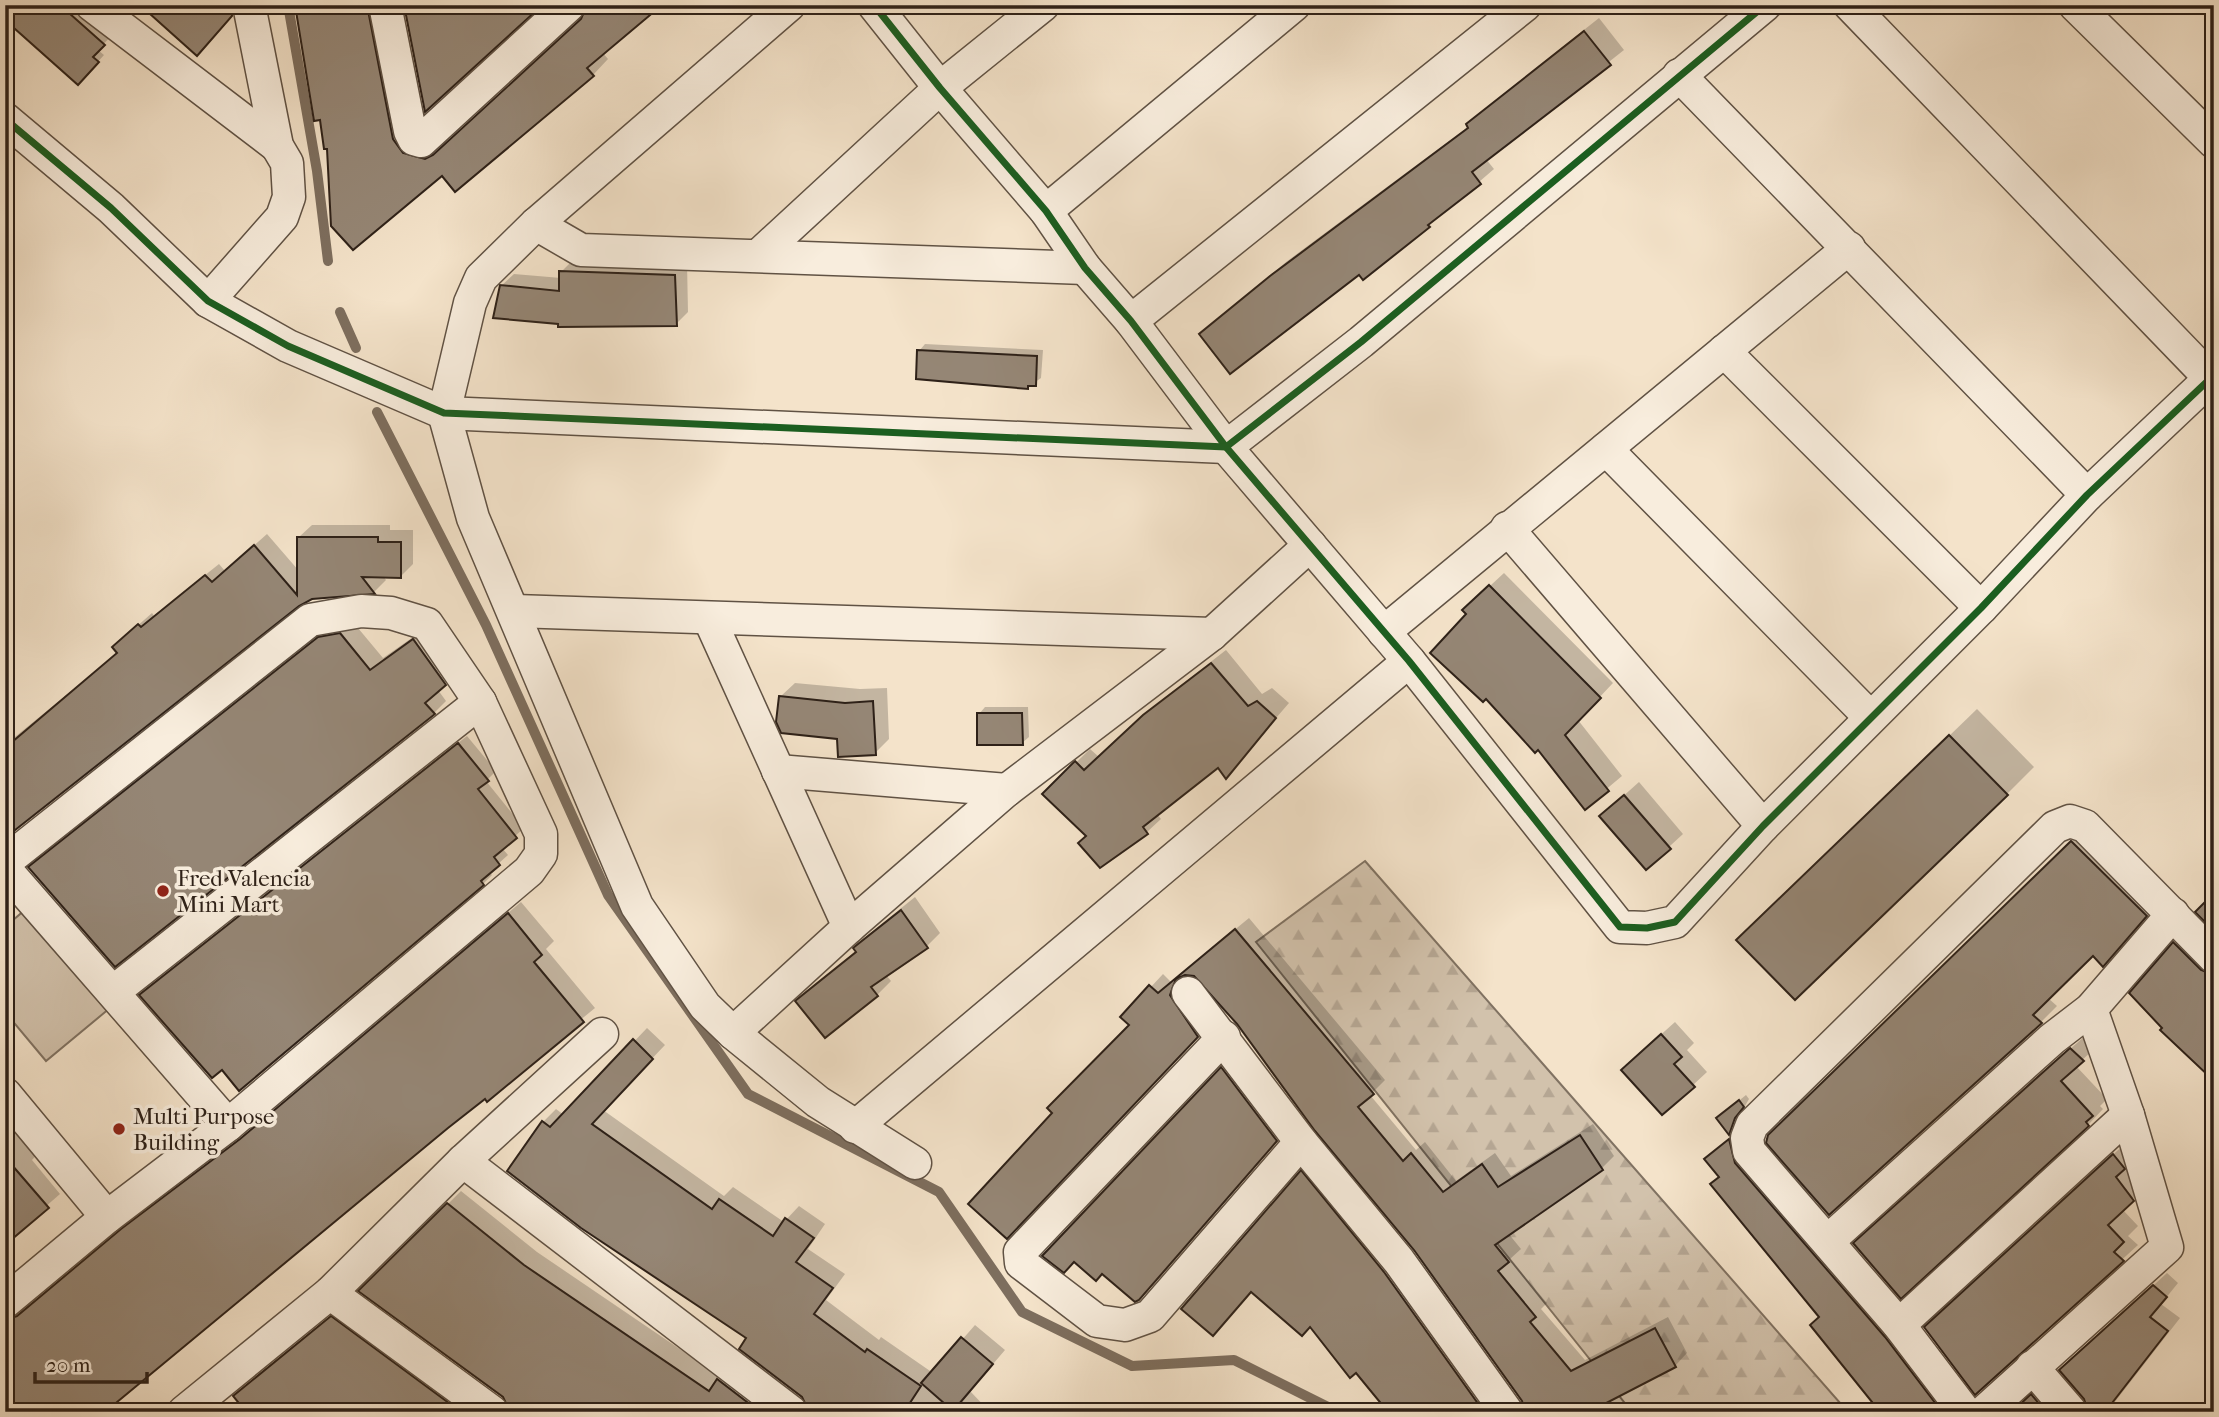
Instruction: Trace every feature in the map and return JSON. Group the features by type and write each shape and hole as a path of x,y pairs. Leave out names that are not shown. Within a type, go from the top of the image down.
{"street":[{"path":"92,5 277,146"},
{"path":"208,301 282,217 289,197 287,163 277,146 249,5"},
{"path":"385,5 410,131 414,139 421,141 569,5"},
{"path":"789,5 536,224 481,278 470,303 444,413 473,518 515,611 637,906 705,1006 733,1033 818,1102 915,1163"},
{"path":"874,5 940,88 1046,211 1085,268 1131,321 1226,447 1409,661 1620,927 1647,928 1675,922 1763,826 1982,608 2087,495 2212,376 1850,5"},
{"path":"759,255 940,88 1043,5"},
{"path":"1046,211 1294,5"},
{"path":"1131,321 1525,5"},
{"path":"2075,5 2214,142"},
{"path":"5,119 111,208 208,301 288,345 444,413 1226,447 1361,342 1679,75 1753,9"},
{"path":"1679,75 2087,495"},
{"path":"536,224 581,250 1085,268"},
{"path":"1384,632 1849,248"},
{"path":"1724,351 1982,608"},
{"path":"1606,449 1870,717"},
{"path":"1507,528 1763,826"},
{"path":"733,1033 849,927 1007,790 1212,634 1310,545"},
{"path":"5,862 310,620 361,611 391,613 427,624 480,702 541,834 541,854 529,871 228,1125 107,1217 5,1301"},
{"path":"515,611 1212,634"},
{"path":"709,618 849,927"},
{"path":"855,1126 1409,661"},
{"path":"113,992 480,702"},
{"path":"778,771 1007,790"},
{"path":"1965,1412 1899,1325 1749,1151 1747,1138 1752,1125 2055,827 2070,821 2085,826 2214,957"},
{"path":"5,869 228,1125"},
{"path":"1828,1241 2052,1039 2091,1009 2173,914"},
{"path":"1188,993 1301,1142 1399,1261 1507,1412"},
{"path":"1984,1412 2167,1247 2128,1115 2091,1009"},
{"path":"184,1412 330,1293 463,1161 602,1034"},
{"path":"1224,1038 1020,1252 1021,1263 1097,1321 1125,1325 1150,1316 1301,1142"},
{"path":"5,1094 107,1217"},
{"path":"1899,1325 2128,1115"},
{"path":"463,1161 791,1412"},
{"path":"330,1293 492,1412"},
{"path":"2032,1367 2070,1411"}],"green space":[{"path":"1365,861 1848,1412 1632,1412 1256,942"},
{"path":"26,909 110,1008 46,1061 5,1012 5,927"}],"building":[{"path":"5,5 60,5 105,45 93,57 99,62 78,85 5,20"},
{"path":"140,5 231,5 232,16 197,56"},
{"path":"295,5 367,5 393,139 403,153 425,159 433,155 581,19 587,5 662,5 587,68 594,76 455,192 442,176 353,250 331,226 327,149 324,149 320,120 314,121"},
{"path":"404,5 533,5 537,10 425,112"},
{"path":"1584,31 1611,65 1472,172 1481,184 1428,225 1430,227 1363,280 1359,275 1230,374 1199,334 1270,276 1468,128 1466,124"},
{"path":"559,271 675,275 677,326 558,327 558,324 493,318 500,285 559,291"},
{"path":"917,350 1037,356 1036,386 1028,386 1028,389 916,379"},
{"path":"297,537 378,537 378,542 401,542 401,578 362,577 375,594 312,599 299,606 5,838 5,748 117,653 112,647 138,624 141,627 205,575 212,582 254,545 297,595"},
{"path":"1489,585 1601,698 1565,735 1609,791 1585,810 1538,750 1535,753 1486,699 1483,702 1430,653 1466,614 1462,610"},
{"path":"340,633 370,670 413,639 446,685 425,703 435,714 115,967 28,867 318,637"},
{"path":"1211,663 1248,706 1257,701 1276,718 1226,779 1218,768 1143,827 1148,834 1100,868 1078,843 1086,836 1042,794 1075,761 1084,770 1143,715"},
{"path":"779,696 845,703 873,701 876,755 838,757 837,739 781,733 776,722"},
{"path":"977,713 1022,713 1023,745 977,745"},
{"path":"1949,735 2008,795 1795,1000 1736,940"},
{"path":"458,743 489,781 478,789 517,838 494,857 500,865 481,881 484,885 239,1091 222,1070 212,1078 139,995"},
{"path":"1624,795 1671,849 1646,870 1599,816"},
{"path":"2071,841 2147,916 2103,967 2093,956 2033,1015 2042,1023 1829,1215 1766,1143 1768,1135"},
{"path":"2214,893 2214,931 2195,912"},
{"path":"901,910 928,948 871,987 878,996 825,1038 795,1001 856,952 853,948"},
{"path":"508,913 542,955 534,962 584,1022 487,1102 485,1099 448,1128 105,1412 5,1412 5,1320 17,1316 121,1229 240,1139"},
{"path":"1235,929 1374,1094 1358,1107 1403,1161 1411,1153 1443,1192 1482,1164 1498,1187 1580,1135 1603,1170 1495,1245 1509,1262 1498,1271 1536,1317 1530,1322 1571,1371 1655,1328 1676,1367 1589,1412 1525,1412 1522,1401 1414,1250 1315,1131 1237,1024 1194,976 1185,975 1176,979 1170,995 1198,1037 1007,1239 968,1204 1052,1113 1047,1108 1129,1025 1120,1017 1149,985 1158,993"},
{"path":"2173,942 2201,970 2214,975 2214,1081 2160,1030 2162,1028 2129,993"},
{"path":"1661,1034 1682,1057 1674,1064 1695,1087 1662,1115 1621,1070"},
{"path":"633,1039 653,1059 592,1124 712,1209 719,1199 773,1236 785,1218 814,1238 796,1262 833,1288 814,1314 865,1352 867,1349 921,1386 904,1412 809,1412 802,1397 739,1349 746,1338 581,1228 507,1171 542,1121 550,1127"},
{"path":"2070,1048 2084,1061 2061,1081 2093,1116 2086,1122 2089,1126 1901,1299 1853,1243"},
{"path":"1221,1067 1277,1141 1139,1300 1135,1302 1102,1274 1096,1281 1074,1262 1064,1273 1042,1256"},
{"path":"1739,1100 1744,1107 1735,1118 1729,1135 1716,1118"},
{"path":"1729,1139 1735,1163 1885,1337 1942,1412 1880,1412 1810,1325 1819,1317 1710,1184 1719,1177 1704,1159"},
{"path":"2113,1154 2125,1169 2116,1177 2134,1201 2108,1225 2124,1242 2114,1252 2124,1261 1975,1395 1924,1327"},
{"path":"5,1157 49,1208 5,1245"},
{"path":"1301,1170 1384,1272 1484,1412 1388,1412 1356,1373 1350,1378 1310,1327 1302,1336 1251,1292 1213,1336 1181,1309"},
{"path":"447,1203 524,1265 709,1391 717,1379 760,1412 510,1412 503,1397 358,1291"},
{"path":"2153,1285 2167,1297 2150,1317 2168,1331 2105,1412 2088,1412 2084,1399 2059,1370"},
{"path":"331,1316 461,1412 246,1412 233,1396"},
{"path":"961,1337 993,1364 953,1411 921,1383"},
{"path":"2031,1394 2046,1412 2012,1412"}],"waterway":[{"path":"288,5 317,171 328,261"},
{"path":"340,312 356,348"},
{"path":"377,412 486,625 608,895 748,1094 939,1192 1022,1312 1132,1366 1234,1360 1338,1412"}],"cycle path":[{"path":"874,5 940,88 1046,211 1085,268 1131,321 1226,447 1409,661 1620,927 1647,928 1675,922 1763,826 1981,608 2087,495 2214,375"},
{"path":"5,119 111,208 208,301 288,346 444,413 1226,447 1361,342 1765,5"}],"place":[{"name":"Fred Valencia Mini Mart","path":"163,891"},
{"name":"Multi Purpose Building","path":"119,1129"}]}
